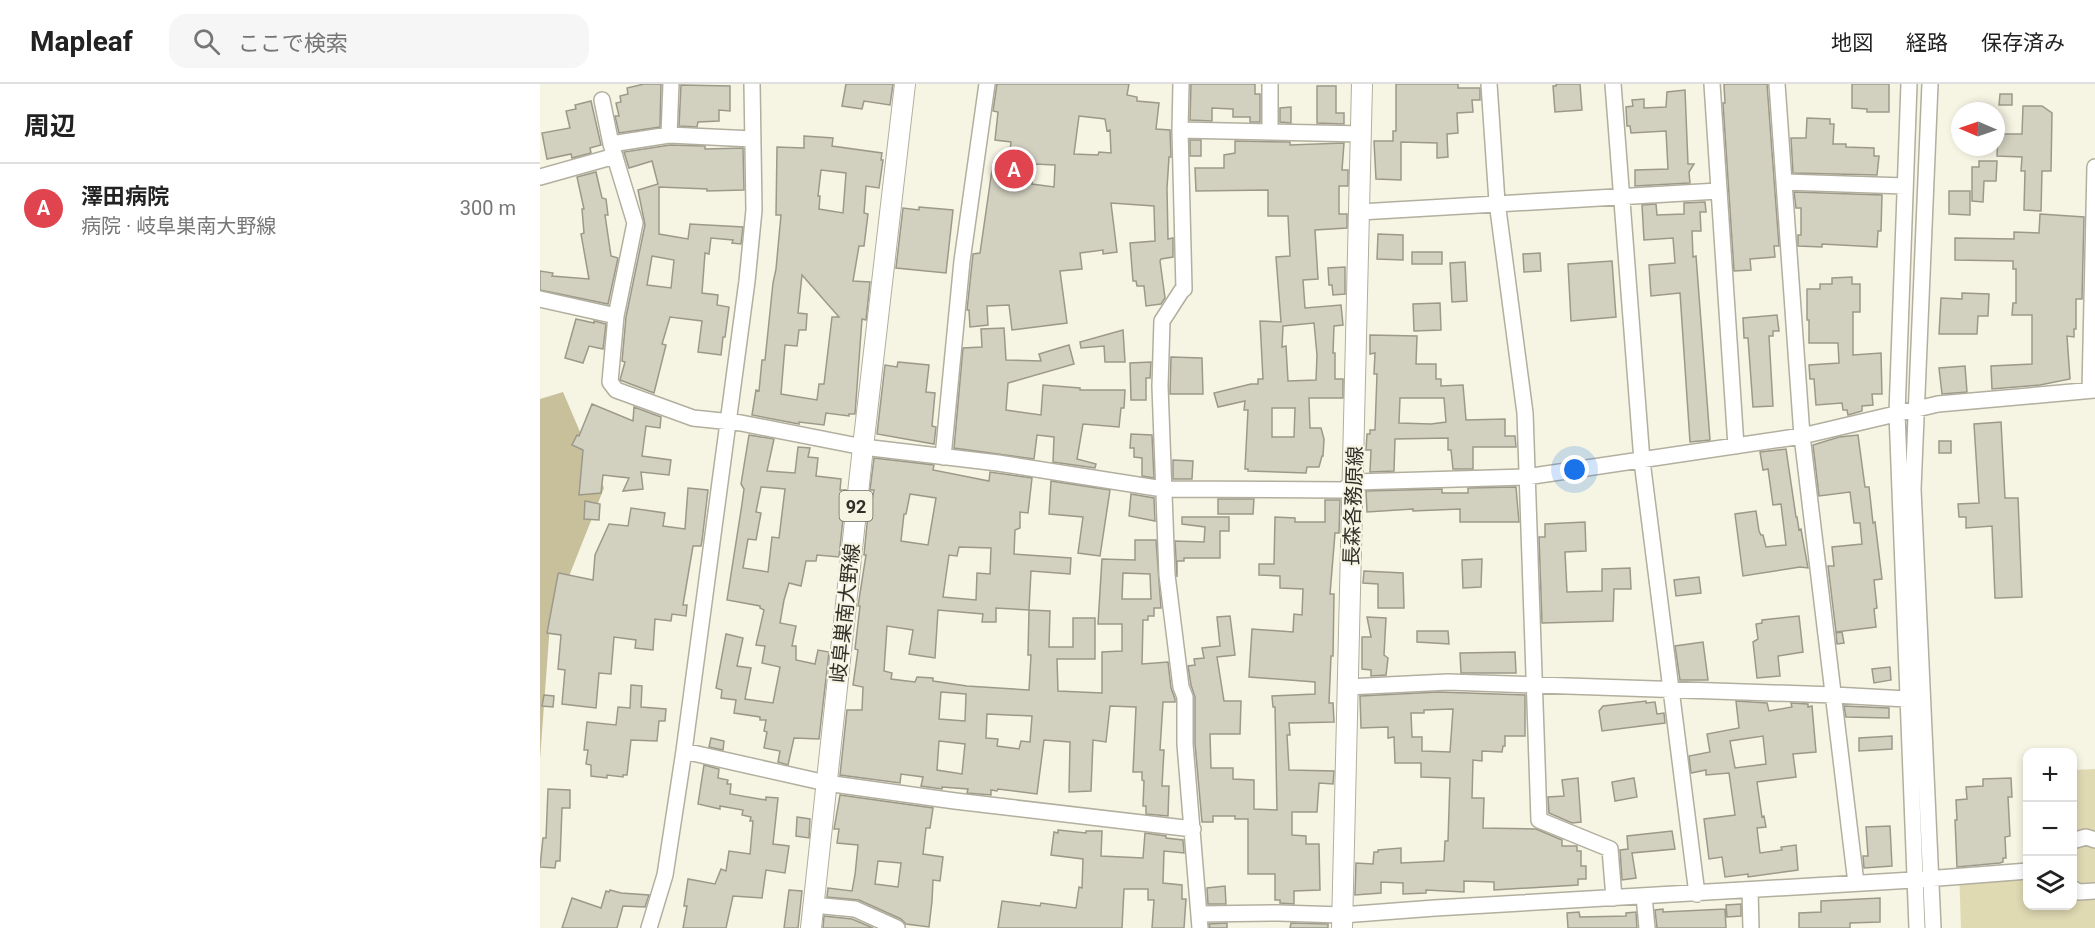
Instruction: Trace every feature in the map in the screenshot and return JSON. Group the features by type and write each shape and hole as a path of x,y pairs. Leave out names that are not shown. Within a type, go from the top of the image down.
{"main road":[{"name":"岐阜巣南大野線","path":"811,928 905,84"},
{"name":"長森各務原線","path":"1342,921 1362,84"}],"street":[{"path":"669,135 671,84"},
{"path":"649,928 665,875 729,423 754,210 752,84"},
{"path":"943,457 962,261 987,84"},
{"path":"1181,84 1184,289 1162,321 1160,386 1167,575 1180,687 1185,697 1185,744 1199,921 1279,913 1342,921 1614,898 2023,871"},
{"path":"1269,84 1270,132"},
{"path":"1489,84 1497,202 1525,412 1539,820 1610,849 1614,898"},
{"path":"1613,84 1642,461 1697,894"},
{"path":"1712,84 1736,446"},
{"path":"1777,84 1802,436 1856,884"},
{"path":"1909,84 1897,413 1913,880 1917,928"},
{"path":"1930,84 1913,489 1933,928"},
{"path":"602,100 613,150 635,223 615,316 610,382 616,390 693,418 741,423 863,447 998,463 1163,489 1342,490 1354,482 1526,477 1802,436 1938,404 2093,390 2095,167"},
{"path":"1180,130 1362,134"},
{"path":"540,177 613,150 669,135 753,139"},
{"path":"1784,182 1905,186"},
{"path":"1360,212 1497,202 1718,191"},
{"path":"540,299 615,316"},
{"path":"1347,687 1448,682 1907,699"},
{"path":"684,751 826,783 955,801 1193,829"},
{"path":"2077,840 2086,837 2095,840"},
{"path":"1750,890 1752,928"},
{"path":"2077,891 2095,891"},
{"path":"1644,896 1647,928"},
{"path":"813,905 855,909 897,928"}],"shaded area":[{"path":"563,392 604,488 550,624 540,759 540,399"},
{"path":"2095,769 2095,928 1961,928 1959,868 2023,864 2023,910 2077,910 2077,770"}],"building":[{"path":"644,84 661,84 660,127 619,133 615,116 619,116 616,103 621,102 620,96 628,94 627,88"},
{"path":"846,84 893,84 890,105 864,101 862,109 842,106"},
{"path":"997,84 1129,84 1127,95 1137,97 1137,101 1159,103 1156,129 1170,130 1171,157 1169,157 1167,188 1168,239 1173,238 1173,257 1160,261 1165,298 1161,304 1146,306 1144,286 1137,286 1136,281 1133,281 1130,243 1155,241 1154,206 1111,203 1117,252 1103,254 1103,250 1080,253 1082,269 1060,271 1067,323 1012,330 1009,305 987,306 988,325 970,327 969,310 967,310 973,254 980,253 993,163 1008,165 1011,142 995,140 998,112 993,111","holes":["1079,116 1105,119 1107,131 1110,130 1111,153 1074,154","1034,164 1055,165 1054,187 1032,184"]},
{"path":"1191,84 1255,84 1255,94 1260,94 1260,122 1250,122 1250,117 1233,117 1233,109 1212,108 1212,121 1190,120"},
{"path":"1396,84 1458,84 1458,88 1480,88 1480,100 1472,100 1473,112 1457,113 1458,133 1447,134 1448,157 1437,158 1437,143 1401,142 1401,180 1376,179 1374,141 1393,141 1393,131 1396,131"},
{"path":"1580,84 1582,110 1555,112 1553,86"},
{"path":"1724,84 1767,84 1779,246 1774,246 1775,257 1750,259 1751,270 1734,271 1723,103 1725,103"},
{"path":"1852,84 1889,84 1889,112 1867,112 1867,109 1852,108"},
{"path":"681,85 730,86 730,111 719,110 719,121 698,122 697,127 679,126"},
{"path":"1317,86 1336,86 1336,113 1344,113 1344,124 1317,123"},
{"path":"1685,90 1688,164 1694,164 1689,172 1690,183 1635,186 1635,170 1668,169 1666,131 1631,133 1630,126 1627,126 1626,107 1633,106 1632,100 1644,99 1644,108 1666,107 1667,92"},
{"path":"2000,94 2012,94 2012,105 1999,102"},
{"path":"591,101 601,145 590,148 591,153 572,158 571,154 547,159 542,133 570,128 566,111 576,109 575,105"},
{"path":"2023,106 2042,106 2052,113 2051,171 2042,171 2041,211 2024,210 2025,171 2021,171 2022,157 1997,156 2005,156 2005,134 2022,134"},
{"path":"1291,107 1291,123 1280,122 1280,108"},
{"path":"1807,118 1830,119 1830,124 1834,124 1833,144 1874,148 1874,156 1879,156 1877,175 1793,173 1791,138 1806,138"},
{"path":"804,136 833,138 832,146 882,153 881,160 883,160 879,188 866,186 864,213 868,214 864,246 859,246 853,281 870,282 866,320 862,319 855,414 849,414 849,416 826,413 824,425 799,422 799,424 752,415 756,390 759,391 762,360 765,360 776,269 781,215 776,215 777,147 804,148","holes":["821,170 846,173 843,213 819,209","802,275 839,317 832,317 824,384 819,384 817,400 781,394 785,345 797,346 799,330 806,330 807,314 798,313"]},
{"path":"1190,140 1201,140 1201,156 1190,156"},
{"path":"1235,141 1290,142 1290,145 1344,143 1342,170 1348,170 1348,186 1339,186 1339,214 1347,214 1347,228 1315,230 1318,279 1303,280 1305,308 1341,305 1343,325 1334,326 1333,353 1335,353 1335,379 1343,379 1343,398 1309,398 1310,428 1321,428 1324,439 1323,456 1319,467 1307,467 1306,473 1245,469 1248,410 1244,410 1245,401 1218,407 1214,393 1258,384 1258,379 1263,379 1260,321 1281,322 1276,257 1290,256 1288,216 1268,216 1268,190 1196,191 1195,168 1224,168 1224,155 1235,153","holes":["1314,323 1317,355 1316,380 1288,381 1286,346 1282,347 1283,326","1272,408 1295,408 1294,437 1272,437"]},
{"path":"670,145 705,146 705,149 743,148 744,190 707,191 707,189 659,187 659,234 688,239 690,224 743,227 741,244 732,243 733,240 711,238 709,254 705,253 702,293 718,295 717,305 729,307 721,355 698,352 702,321 670,317 662,344 666,345 654,393 620,380 625,362 622,361 626,317 645,225 638,190 658,184 652,161 629,168 624,152","holes":["652,256 674,260 671,288 647,285"]},
{"path":"1979,161 1997,161 1996,181 1984,181 1983,202 1972,201 1972,167 1979,167"},
{"path":"596,172 602,198 606,199 608,215 605,215 611,256 618,258 608,304 540,290 540,271 553,273 552,276 589,279 581,234 584,233 582,209 584,209 577,177"},
{"path":"1949,191 1970,191 1970,215 1949,214"},
{"path":"1794,192 1882,195 1881,231 1878,231 1877,247 1822,244 1822,247 1798,246 1798,235 1801,235 1801,208 1796,208"},
{"path":"1705,202 1706,212 1700,212 1701,231 1692,231 1693,257 1696,256 1710,440 1690,442 1680,293 1651,296 1649,265 1675,263 1673,238 1644,240 1642,205 1656,204 1657,215 1684,214 1684,203"},
{"path":"919,207 953,210 946,273 896,268 903,208 919,210"},
{"path":"2040,214 2084,217 2082,299 2076,299 2074,337 2067,336 2070,379 2040,385 1992,389 1991,366 2032,364 2032,315 2012,315 2013,303 2016,303 2016,269 2013,269 2013,261 1955,260 1955,238 2014,239 2014,232 2039,233"},
{"path":"1378,234 1403,235 1403,260 1377,259"},
{"path":"1412,252 1442,252 1442,264 1412,264"},
{"path":"1540,253 1541,271 1524,272 1523,254"},
{"path":"1612,261 1616,317 1571,321 1568,264"},
{"path":"1465,262 1467,301 1452,302 1450,263"},
{"path":"1345,267 1345,294 1333,295 1332,285 1329,285 1328,268"},
{"path":"1852,277 1852,284 1860,284 1860,312 1853,312 1853,355 1881,353 1882,394 1872,394 1873,405 1862,406 1862,411 1848,415 1847,410 1843,410 1842,403 1816,405 1814,379 1810,379 1809,365 1839,363 1838,343 1809,343 1807,289 1820,289 1820,284 1832,284 1832,278"},
{"path":"1962,293 1989,294 1988,316 1978,316 1977,334 1939,334 1941,298 1962,299"},
{"path":"1440,303 1441,330 1414,331 1413,304"},
{"path":"1777,315 1779,331 1773,331 1773,336 1769,336 1773,406 1753,407 1748,338 1744,338 1743,318"},
{"path":"576,319 606,324 603,349 589,346 583,363 565,358"},
{"path":"1004,328 1006,360 1041,361 1039,354 1069,345 1074,364 1008,383 1006,410 1041,415 1043,385 1080,388 1080,390 1125,390 1124,408 1121,408 1119,427 1083,424 1077,459 1096,464 1095,468 1053,462 1054,437 1037,435 1034,459 954,448 963,348 982,347 981,329"},
{"path":"1123,330 1125,362 1105,362 1104,346 1081,348 1080,342"},
{"path":"1370,335 1417,336 1416,364 1436,364 1436,379 1441,379 1441,386 1463,385 1466,420 1505,419 1505,436 1515,436 1516,447 1473,447 1473,469 1453,469 1451,450 1448,450 1448,438 1395,439 1394,471 1370,472 1371,450 1366,450 1367,434 1370,434 1370,430 1375,430 1377,374 1374,374 1375,353 1370,354","holes":["1400,398 1444,398 1446,422 1399,423"]},
{"path":"1171,357 1202,358 1203,394 1170,394"},
{"path":"898,362 929,365 926,392 935,393 932,426 936,427 934,444 877,434 885,365 897,367"},
{"path":"1151,362 1150,378 1146,378 1146,400 1131,400 1130,363"},
{"path":"1965,366 1967,392 1942,394 1939,368"},
{"path":"592,404 633,421 634,407 661,417 660,428 646,426 642,456 671,460 669,475 641,472 643,489 623,491 629,478 603,475 601,493 579,495 583,450 572,445 577,435 579,436"},
{"path":"2001,422 2005,498 2018,498 2022,597 1995,598 1992,526 1966,528 1966,517 1959,517 1958,504 1979,503 1974,424"},
{"path":"1131,434 1152,435 1154,478 1142,476 1142,458 1134,457 1134,448 1130,448"},
{"path":"749,435 774,439 767,471 795,473 798,447 810,448 808,457 818,458 816,476 841,479 840,490 846,490 839,557 817,555 816,561 806,561 801,586 789,583 784,600 780,623 796,626 792,646 796,646 796,660 815,664 818,650 829,652 819,739 794,738 788,765 778,762 780,751 764,748 767,732 764,731 766,720 734,713 736,700 721,698 722,690 716,688 726,634 743,638 737,666 751,668 745,699 773,703 780,667 762,663 765,646 756,645 764,610 760,606 727,600 744,489 741,484","holes":["761,487 785,489 779,538 772,537 768,572 743,568 748,539 756,540 761,513 756,512"]},
{"path":"1858,435 1865,487 1869,487 1873,523 1875,522 1882,579 1874,580 1877,608 1874,609 1876,627 1836,632 1828,566 1834,566 1832,547 1862,544 1860,523 1854,523 1850,492 1819,496 1813,445 1839,437"},
{"path":"1939,441 1951,441 1951,453 1939,453"},
{"path":"1786,449 1796,517 1799,530 1801,529 1808,568 1800,567 1743,576 1735,514 1756,511 1759,531 1763,535 1766,547 1786,545 1781,504 1773,505 1768,469 1763,470 1760,452"},
{"path":"874,458 934,465 933,470 989,481 990,472 1032,478 1028,513 1020,512 1020,528 1015,530 1014,554 1071,558 1070,574 1031,571 1029,610 1050,611 1049,647 1073,647 1073,618 1095,618 1095,659 1057,659 1058,691 1102,693 1102,652 1122,651 1122,624 1098,624 1102,559 1135,560 1135,540 1156,540 1161,608 1154,608 1154,616 1148,616 1148,620 1143,620 1142,664 1168,662 1171,688 1175,699 1175,702 1163,702 1160,750 1164,750 1162,786 1169,786 1168,816 1146,814 1146,806 1143,806 1142,772 1133,772 1136,707 1110,706 1106,742 1093,740 1091,791 1069,792 1070,742 1044,740 1037,794 998,789 997,791 991,790 991,795 967,793 968,789 921,786 923,777 901,774 900,783 840,775 847,710 862,710 863,687 853,685 858,650 855,649 860,606 858,606 866,555 864,555 867,524 874,490 870,490","holes":["910,494 936,498 928,545 901,541 904,514 906,514","959,547 991,548 990,574 977,573 976,600 943,597 949,555 957,556","1123,573 1150,574 1151,599 1122,599","996,608 1029,610 1028,655 1031,655 1029,690 967,686 933,681 933,678 917,677 915,682 891,679 892,673 884,671 887,626 913,630 909,654 935,658 938,610 983,614 982,622 996,622","941,692 966,694 965,721 939,719","987,714 1032,716 1030,742 1021,741 1019,749 997,746 998,739 986,738","939,741 965,744 962,774 937,770"]},
{"path":"1173,460 1193,461 1192,479 1173,479"},
{"path":"1051,481 1110,490 1100,556 1078,553 1083,517 1049,514"},
{"path":"1516,487 1519,522 1460,522 1460,509 1367,512 1366,491 1442,489 1442,493 1468,493 1468,488"},
{"path":"688,488 708,490 701,546 693,546 683,605 687,605 686,616 672,614 671,621 655,619 653,650 635,648 636,640 614,637 611,674 599,673 596,708 562,704 565,670 558,669 561,635 547,633 558,574 593,580 595,555 609,524 628,526 631,508 665,513 663,526 685,529"},
{"path":"1131,494 1154,498 1155,521 1129,516"},
{"path":"1218,499 1254,499 1253,514 1218,514"},
{"path":"1325,500 1340,500 1339,533 1335,533 1330,594 1334,594 1333,656 1331,656 1329,703 1333,703 1334,722 1289,723 1290,735 1287,735 1289,770 1334,771 1333,784 1319,783 1317,812 1292,812 1292,835 1306,836 1306,844 1319,844 1320,890 1294,891 1294,904 1280,903 1280,900 1275,900 1275,874 1248,874 1248,819 1235,819 1235,816 1213,816 1213,822 1202,822 1195,744 1195,697 1188,666 1195,665 1194,659 1204,658 1202,648 1220,646 1217,617 1230,616 1235,655 1217,657 1224,701 1241,701 1240,734 1210,734 1211,768 1233,768 1233,779 1254,780 1254,809 1277,810 1275,707 1273,707 1272,696 1315,694 1315,682 1249,677 1252,629 1293,632 1294,614 1302,615 1303,589 1280,588 1280,576 1259,575 1259,564 1274,564 1275,517 1295,518 1295,522 1325,522"},
{"path":"585,501 600,504 599,520 584,519"},
{"path":"1182,517 1229,517 1229,531 1220,531 1220,558 1184,558 1184,561 1177,561 1177,577 1175,541 1204,542 1205,527 1182,524"},
{"path":"1585,522 1586,551 1565,552 1567,592 1602,591 1602,569 1630,568 1631,589 1614,589 1613,621 1542,623 1539,537 1545,537 1545,524"},
{"path":"1482,559 1481,587 1463,588 1462,560"},
{"path":"1364,571 1403,573 1404,608 1378,608 1378,584 1363,583"},
{"path":"1699,577 1701,593 1676,596 1674,580"},
{"path":"1799,616 1803,652 1778,656 1780,676 1757,678 1753,642 1758,639 1756,624 1762,623 1762,620"},
{"path":"1367,617 1386,618 1384,655 1388,658 1386,675 1371,676 1371,670 1362,669 1362,637 1371,637"},
{"path":"1417,631 1448,631 1449,644 1417,642"},
{"path":"1842,632 1844,643 1837,644 1836,633"},
{"path":"1703,642 1708,680 1680,680 1675,646"},
{"path":"1515,652 1516,673 1461,673 1460,653"},
{"path":"1890,667 1891,680 1874,683 1872,669"},
{"path":"631,685 642,686 641,707 666,709 665,721 659,721 657,741 631,740 627,775 623,777 607,775 607,778 591,776 591,765 586,764 588,750 584,750 587,722 616,725 618,707 630,708"},
{"path":"1438,692 1525,695 1525,736 1505,736 1505,746 1502,752 1482,751 1482,761 1473,760 1472,798 1484,798 1483,828 1536,829 1562,840 1562,846 1577,846 1577,851 1581,851 1581,866 1586,866 1586,879 1578,879 1578,885 1494,890 1494,882 1464,881 1464,892 1426,890 1426,893 1403,894 1403,883 1381,882 1381,893 1355,895 1356,863 1373,864 1374,852 1378,850 1401,848 1401,863 1444,861 1445,841 1448,841 1450,778 1421,777 1421,763 1395,763 1394,737 1388,738 1388,727 1361,728 1360,696","holes":["1453,709 1450,752 1422,751 1422,737 1412,737 1411,713"]},
{"path":"544,695 554,696 553,707 542,706"},
{"path":"1646,701 1646,703 1655,702 1657,714 1664,713 1665,723 1602,731 1599,711 1603,706"},
{"path":"1736,701 1767,703 1769,711 1792,707 1791,703 1812,706 1816,752 1793,754 1796,777 1757,782 1762,817 1764,816 1766,827 1757,828 1760,853 1782,850 1781,847 1796,845 1798,870 1748,877 1748,874 1725,877 1722,857 1709,859 1704,819 1735,815 1729,773 1706,775 1706,770 1691,773 1689,756 1710,752 1707,734 1739,728","holes":["1763,736 1766,764 1735,768 1730,741"]},
{"path":"1844,706 1889,708 1889,718 1846,717"},
{"path":"1892,736 1892,749 1859,751 1859,738"},
{"path":"711,738 724,741 723,750 709,747"},
{"path":"704,765 719,769 718,778 728,780 727,784 731,784 730,794 766,800 766,797 778,798 773,844 789,846 785,873 766,870 762,898 733,896 726,928 683,928 688,879 715,884 721,869 726,871 729,851 750,854 753,821 750,821 751,817 742,815 743,810 720,806 720,809 698,804"},
{"path":"1578,778 1581,822 1572,823 1549,813 1548,797 1564,796 1562,780"},
{"path":"1634,778 1637,797 1615,801 1612,782"},
{"path":"2011,778 2012,797 2008,797 2010,836 2005,837 2006,858 2003,858 2003,862 2000,863 1957,867 1956,800 1967,799 1966,787 1983,786 1983,779"},
{"path":"548,789 570,790 570,808 562,808 560,861 556,861 555,868 540,867 543,838 546,838"},
{"path":"840,795 933,808 930,828 926,828 923,854 943,857 940,881 933,880 929,927 906,924 901,919 859,900 827,897 828,888 852,891 855,875 858,845 837,843 839,829 834,829","holes":["878,861 901,863 898,887 875,884"]},
{"path":"797,817 810,819 809,838 796,836"},
{"path":"1890,826 1892,866 1864,868 1863,856 1868,856 1866,827"},
{"path":"1058,830 1086,833 1086,831 1102,831 1101,856 1143,858 1145,833 1183,840 1184,853 1164,851 1163,883 1182,885 1182,899 1186,899 1184,928 1152,928 1154,900 1148,900 1148,889 1124,889 1122,928 998,928 1002,901 1076,908 1079,887 1082,888 1083,859 1051,855 1054,832 1058,833"},
{"path":"1672,831 1675,849 1632,853 1636,878 1622,880 1620,850 1628,849 1627,836"},
{"path":"1225,886 1226,904 1208,904 1207,888"},
{"path":"789,890 802,891 798,928 784,928"},
{"path":"606,891 649,895 645,907 623,906 617,928 562,928 572,898 601,908"},
{"path":"1880,898 1880,922 1850,923 1850,928 1799,928 1799,913 1821,912 1821,901"},
{"path":"1741,904 1741,916 1727,917 1726,905"},
{"path":"1663,909 1663,912 1725,909 1726,928 1657,928 1655,910"},
{"path":"1579,912 1580,917 1626,916 1626,913 1636,912 1637,928 1568,928 1567,913"},
{"path":"824,916 852,919 873,928 823,928"},
{"path":"1227,923 1227,928 1210,928 1209,924"},
{"path":"1291,923 1328,924 1328,928 1290,928"}],"place":[{"name":"澤田病院","path":"1014,169"}]}
